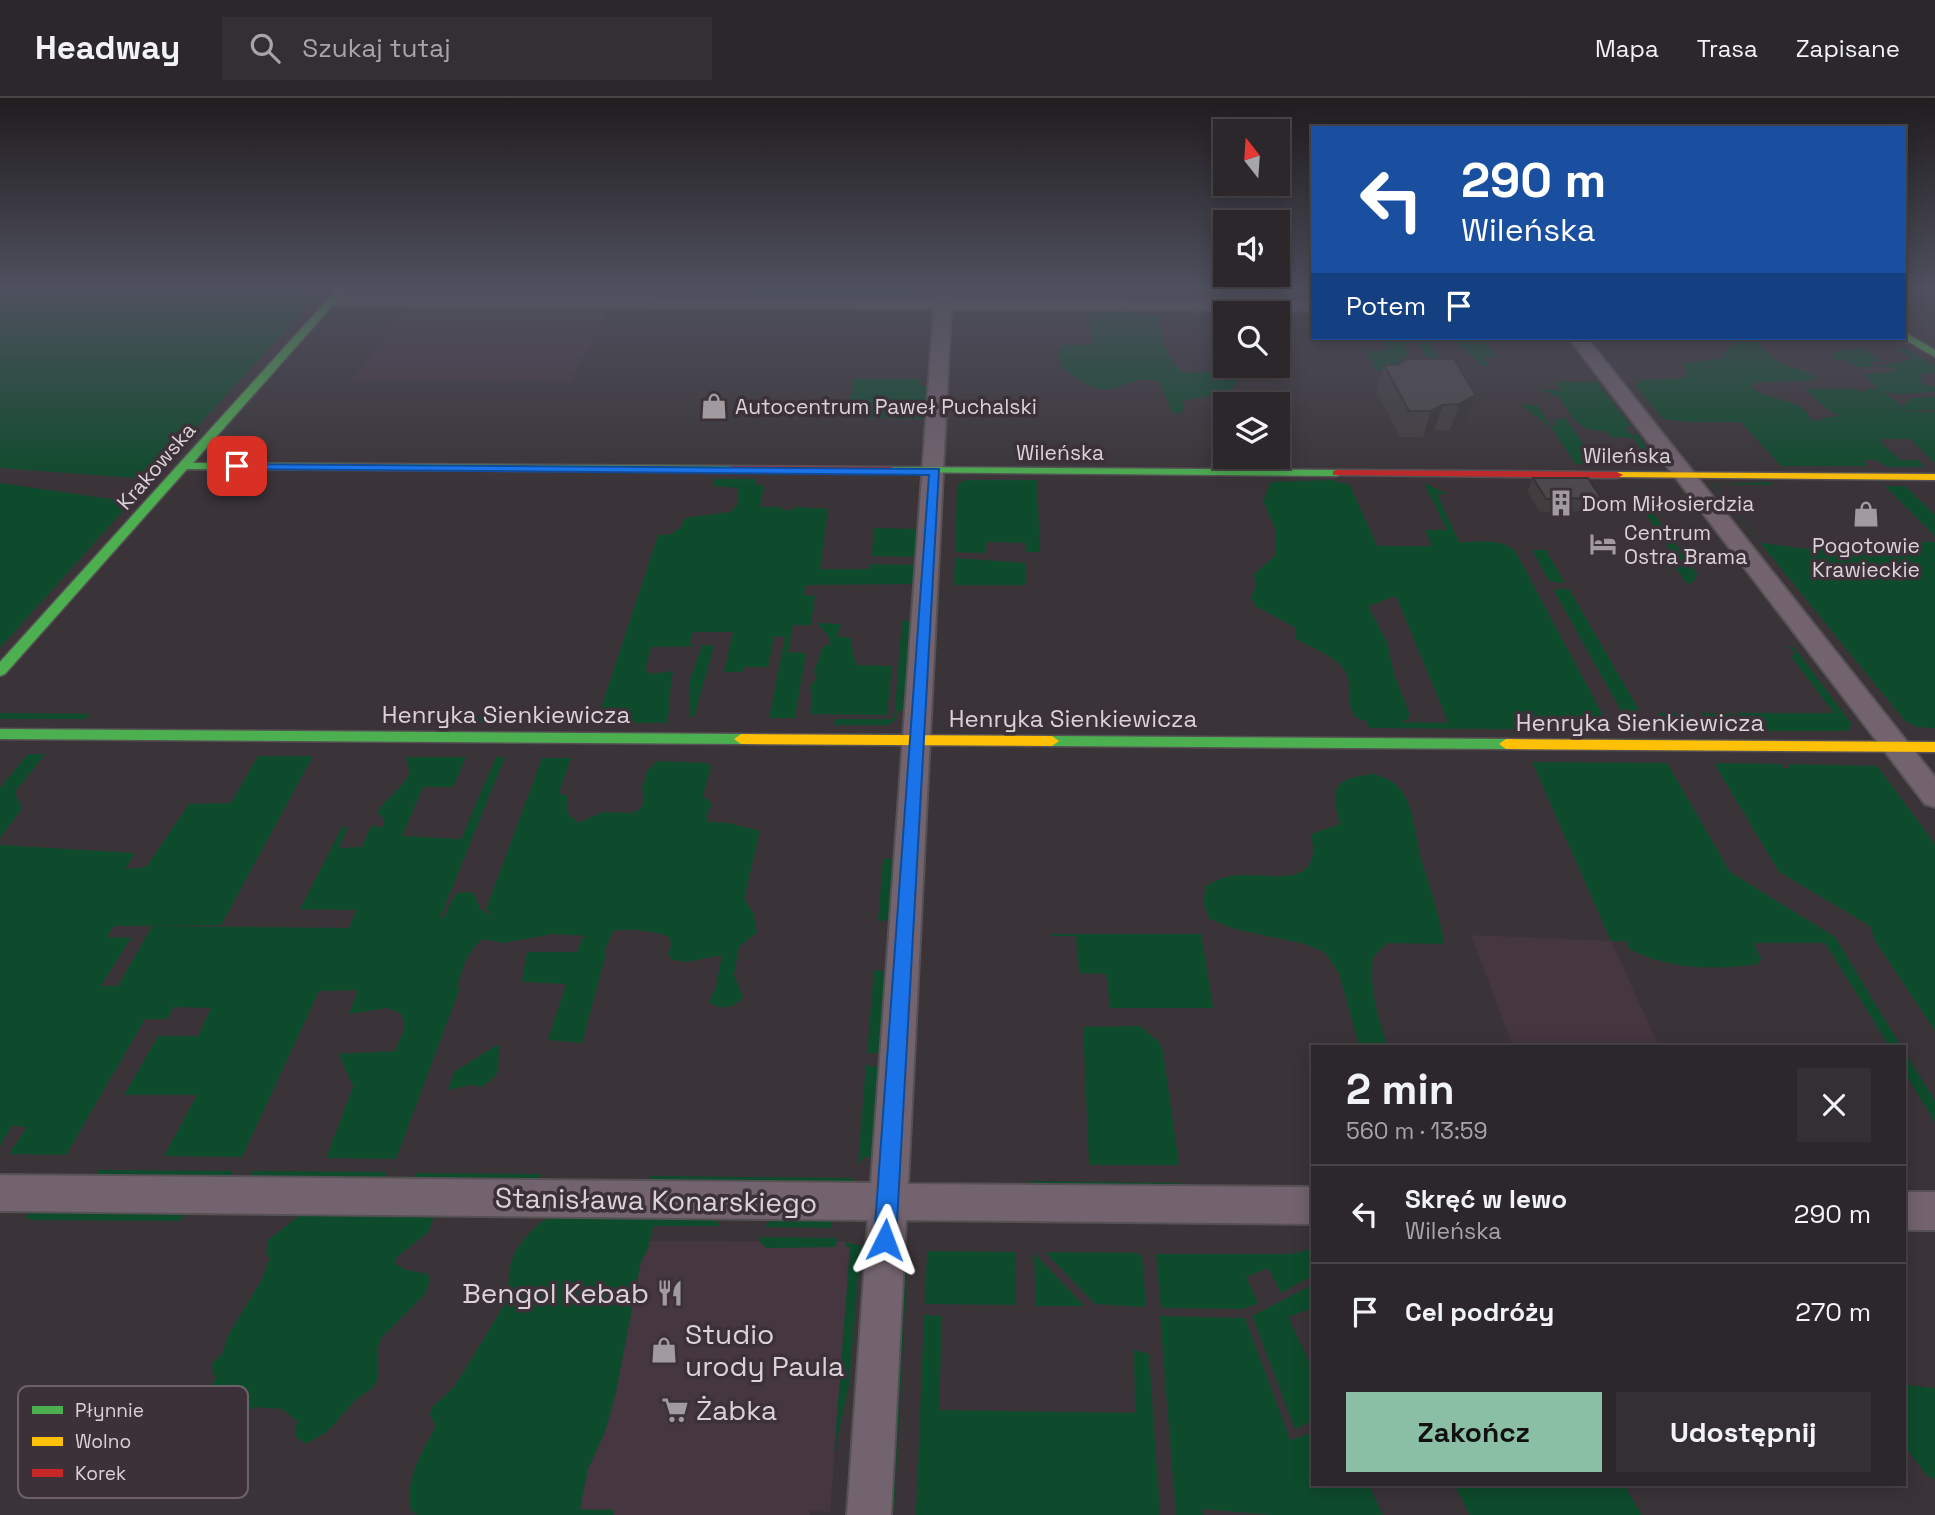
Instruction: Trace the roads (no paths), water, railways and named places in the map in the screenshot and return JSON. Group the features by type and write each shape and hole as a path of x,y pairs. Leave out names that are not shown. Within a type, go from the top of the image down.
{"street":[{"name":"Krakowska","path":"0,671 283,354"},
{"path":"869,1515 941,354"},
{"path":"1591,354 1935,797"},
{"name":"Wileńska","path":"184,466 1935,477"},
{"name":"Henryka Sienkiewicza","path":"0,734 1935,747"},
{"name":"Stanisława Konarskiego","path":"0,1193 1311,1206"},
{"path":"1906,1211 1935,1211"}],"place":[{"name":"Autocentrum Paweł Puchalski","path":"714,406"},
{"name":"Dom Miłosierdzia","path":"1561,503"},
{"name":"Pogotowie Krawieckie","path":"1866,514"},
{"name":"Centrum Ostra Brama","path":"1603,544"},
{"name":"Bengol Kebab","path":"670,1293"},
{"name":"Studio urody Paula","path":"664,1350"},
{"name":"Żabka","path":"675,1410"}]}
